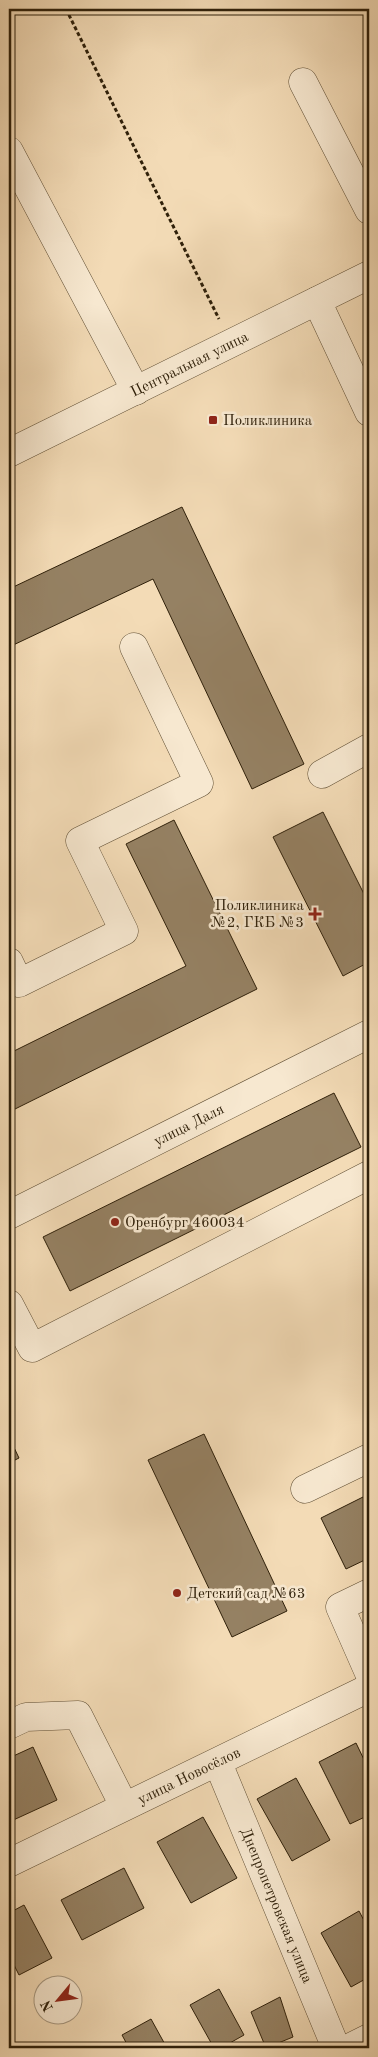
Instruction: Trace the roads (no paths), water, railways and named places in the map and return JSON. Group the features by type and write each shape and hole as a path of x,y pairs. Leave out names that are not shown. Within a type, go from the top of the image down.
{"street":[{"path":"303,82 369,210"},
{"path":"9,151 136,392"},
{"name":"Центральная улица","path":"9,453 136,392 369,275"},
{"path":"316,301 369,412"},
{"path":"9,962 20,983 124,931 80,841 199,783 134,647"},
{"path":"322,774 369,748"},
{"name":"улица Даля","path":"9,1214 369,1034"},
{"path":"11,1316 32,1348 369,1175"},
{"path":"305,1489 369,1458"},
{"path":"369,1593 340,1607 369,1673"},
{"name":"улица Новосёлов","path":"9,1863 369,1688"},
{"path":"9,1725 26,1717 78,1715 124,1806"},
{"name":"Днепропетровская улица","path":"218,1763 336,2048"},
{"path":"349,2048 369,2038"}],"place":[{"name":"Поликлиника","path":"213,420"},
{"name":"Поликлиника №2, ГКБ №3","path":"315,914"},
{"name":"Оренбург 460034","path":"115,1222"},
{"name":"Детский сад №63","path":"177,1593"}]}
